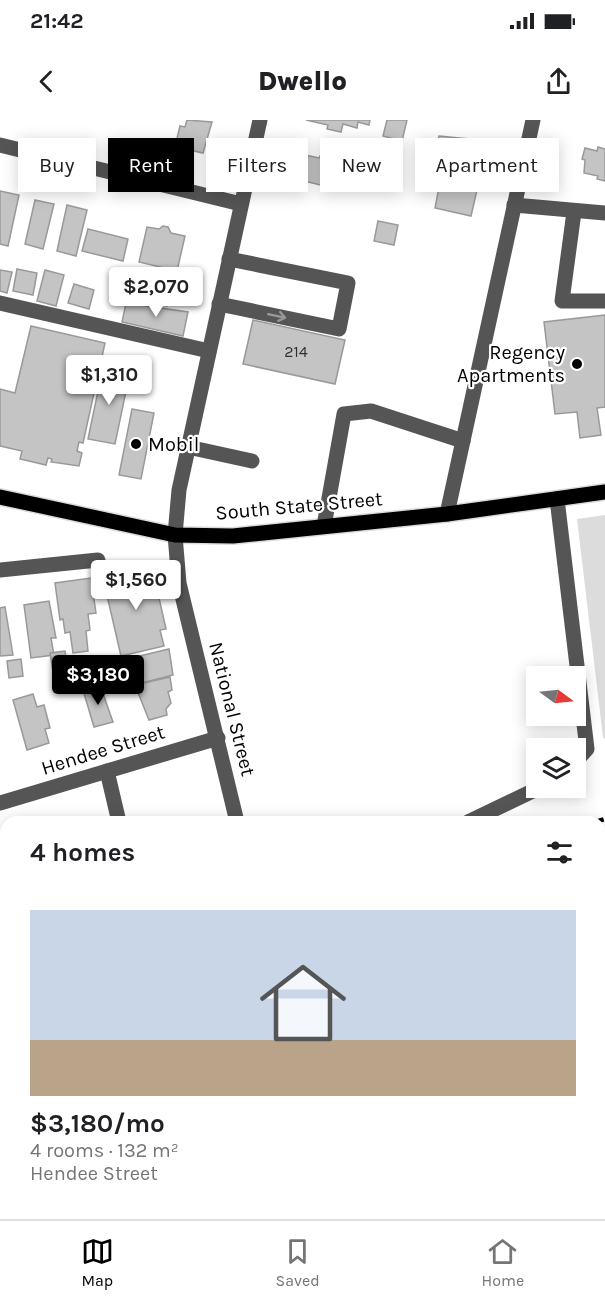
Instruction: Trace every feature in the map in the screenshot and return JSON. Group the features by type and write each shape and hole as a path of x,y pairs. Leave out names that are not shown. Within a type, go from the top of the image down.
{"main road":[{"name":"South State Street","path":"0,497 175,535 233,536 447,513 605,492"}],"street":[{"name":"National Street","path":"236,816 179,583 175,535 179,490 260,120"},
{"path":"447,513 533,120"},
{"path":"0,145 241,204"},
{"path":"514,205 605,213"},
{"path":"574,212 562,301 605,301"},
{"path":"219,304 339,329 348,283 229,259"},
{"path":"0,303 209,351"},
{"path":"324,526 344,414 371,411 463,441"},
{"path":"188,447 252,461"},
{"path":"557,499 586,738"},
{"path":"0,570 98,560"},
{"name":"Hendee Street","path":"0,803 218,738"},
{"path":"106,771 117,816"},
{"path":"481,816 526,794"}],"shaded area":[{"path":"605,515 605,739 577,519"}],"building":[{"path":"187,120 212,122 203,153 194,151 194,138 177,138 180,126 185,127"},
{"path":"306,120 370,120 369,125 358,122 357,128 343,124 341,132 327,129 328,125"},
{"path":"387,120 407,120 403,138 383,136"},
{"path":"598,147 605,149 605,181 597,179 598,176 584,173 585,160 582,159 585,148 597,151"},
{"path":"308,156 319,158 320,156 320,185 308,182"},
{"path":"0,191 19,195 8,246 0,244"},
{"path":"438,192 477,192 471,216 435,208"},
{"path":"35,200 54,204 43,249 25,244"},
{"path":"67,205 87,210 76,256 57,251"},
{"path":"378,221 398,225 394,245 374,241"},
{"path":"163,226 168,227 171,233 185,236 177,271 139,262 147,227 159,229"},
{"path":"88,229 128,239 123,261 82,251"},
{"path":"17,269 37,273 33,295 13,291"},
{"path":"0,270 12,272 7,293 0,291"},
{"path":"45,270 64,275 56,306 37,301"},
{"path":"132,275 172,285 167,306 126,299"},
{"path":"74,284 94,290 89,309 68,303"},
{"path":"126,303 188,312 183,336 122,322"},
{"name":"Regency Apartments","path":"605,315 605,407 597,408 601,435 580,438 577,412 555,414 544,322"},
{"path":"253,320 345,340 335,384 243,364"},
{"path":"31,326 105,343 83,443 79,442 77,451 82,453 79,466 51,462 52,459 48,458 46,465 20,459 22,451 0,446 0,389 15,393"},
{"path":"103,367 130,372 115,444 88,439"},
{"name":"Mobil","path":"132,409 154,413 141,479 119,475"},
{"path":"152,567 166,629 160,630 164,646 121,656 103,578"},
{"path":"91,578 96,613 88,614 90,630 86,631 88,651 73,653 70,632 65,633 63,619 60,620 55,583"},
{"path":"49,601 56,638 51,638 54,655 31,658 24,605"},
{"path":"5,607 13,655 0,656 0,608"},
{"path":"169,649 173,675 130,686 123,660"},
{"path":"65,651 68,670 53,672 50,653"},
{"path":"21,659 23,676 9,678 7,661"},
{"path":"170,677 172,690 168,692 171,703 166,709 167,715 149,720 135,685"},
{"path":"100,685 113,722 94,727 83,690"},
{"path":"33,694 37,707 44,705 50,728 45,729 49,743 27,750 13,700"}],"place":[{"name":"Regency Apartments","path":"577,364"},
{"name":"Mobil","path":"136,444"}]}
